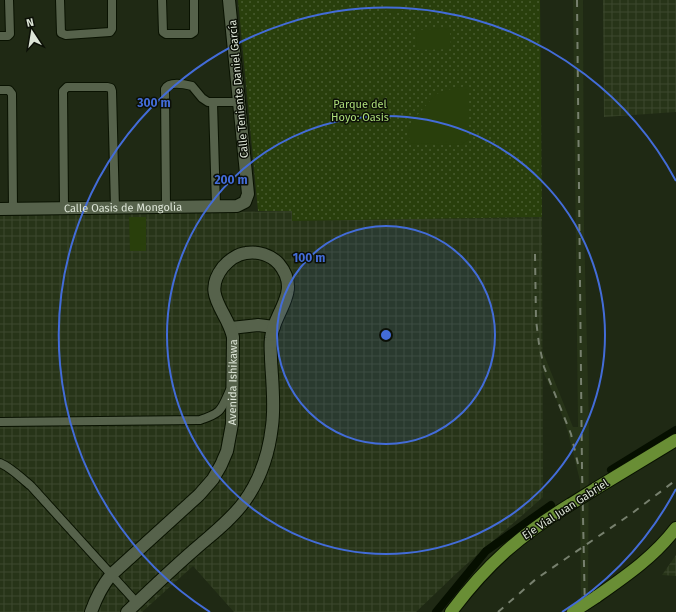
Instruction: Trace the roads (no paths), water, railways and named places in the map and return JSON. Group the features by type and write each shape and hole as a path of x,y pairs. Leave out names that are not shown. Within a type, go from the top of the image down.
{"main road":[{"name":"Eje Vial Juan Gabriel","path":"451,612 472,585 508,548 532,529 676,440"},
{"path":"573,612 643,563 658,549 676,528"}],"street":[{"path":"0,36 8,36 10,34 9,0"},
{"path":"60,0 61,33 66,35 110,32 112,29 112,0"},
{"path":"162,0 163,32 166,34 192,34 194,32 194,0"},
{"name":"Calle Teniente Daniel García","path":"229,0 248,194 245,202"},
{"path":"166,207 166,88 170,84 189,85 194,88 205,100 213,103 239,102"},
{"path":"64,208 63,92 65,88 107,87 112,89 115,208"},
{"path":"0,90 9,90 12,94 13,209"},
{"path":"213,103 216,206"},
{"name":"Calle Oasis de Mongolia","path":"0,209 237,206 245,202"},
{"name":"Avenida Ishikawa","path":"91,612 104,584 111,576 199,496 213,479 221,465 231,437 233,336 231,328 216,300 215,285 217,278 227,263 235,257 245,253 255,252 266,255 278,264 286,276 287,298 274,327 271,338 272,425 266,457 260,474 250,493 234,514 127,612"},
{"path":"231,328 258,325 274,327"},
{"path":"0,422 200,420 220,411 233,384"},
{"path":"0,463 31,486 137,603"}],"waterway":[{"path":"611,470 676,430"},
{"path":"436,612 486,551 551,505"}],"railway":[{"path":"577,0 585,612"},
{"path":"535,254 536,320 539,344 544,367 571,434 578,464"},
{"path":"498,612 536,579 631,514 676,480"}],"park label":[{"name":"Parque del Hoyo: Oasis","path":"360,110"}]}
